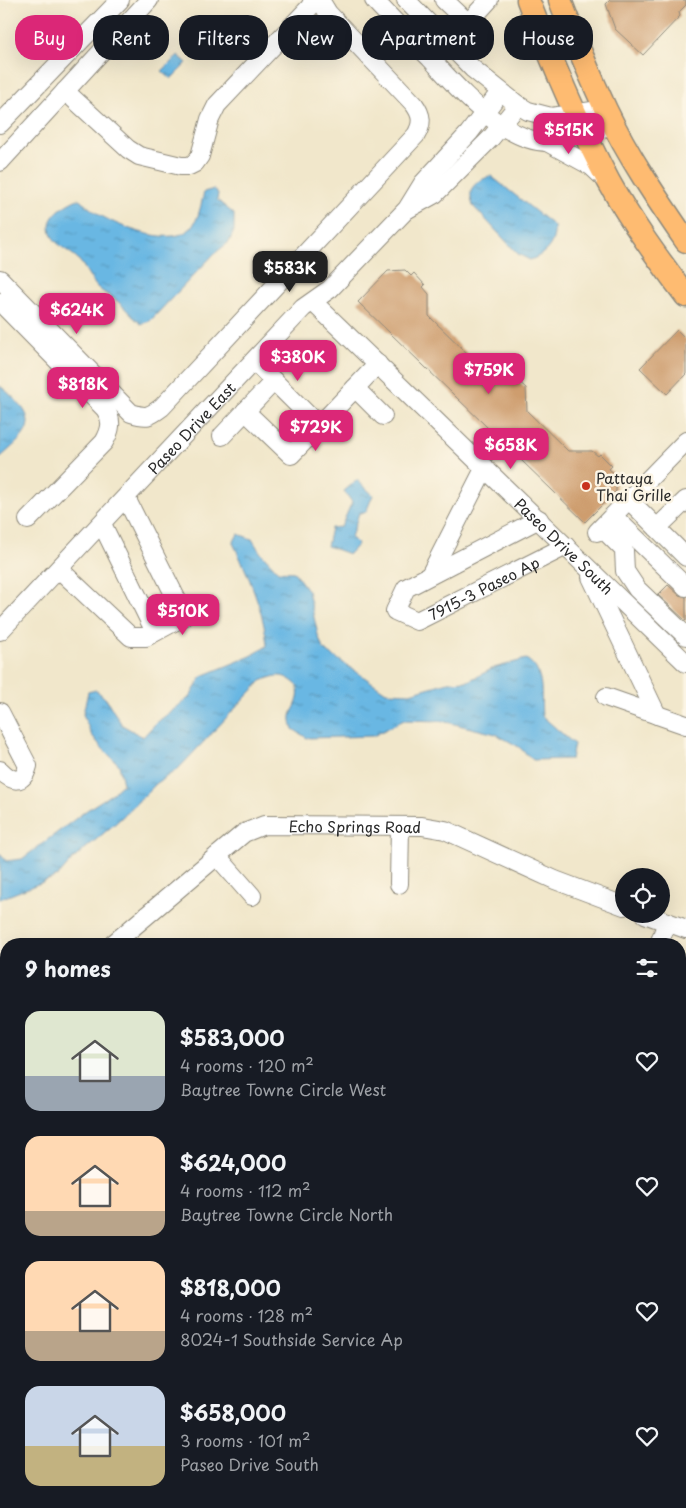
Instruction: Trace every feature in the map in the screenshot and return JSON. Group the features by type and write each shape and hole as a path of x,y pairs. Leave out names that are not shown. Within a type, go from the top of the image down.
{"main road":[{"path":"528,0 580,124 610,183 639,230 686,296"},
{"path":"560,0 584,62 610,117 659,202 686,241"}],"street":[{"path":"0,124 120,0"},
{"path":"0,162 149,0"},
{"path":"65,91 128,149 139,156 181,166 189,166 195,163 200,156 210,119 217,105 310,7 313,0"},
{"path":"0,279 131,413 143,417 150,416 162,407 416,135 422,121 414,104 328,13 320,0"},
{"path":"374,0 460,90 502,126 532,140 547,142 565,140 571,136 580,124"},
{"path":"406,0 473,69 500,92 528,111 580,124 610,117"},
{"path":"444,0 468,23 489,0"},
{"name":"Paseo Drive East","path":"0,631 303,308 330,289 407,209 424,183 469,133 500,92"},
{"name":"Paseo Drive East","path":"407,209 435,194 502,126 518,105"},
{"path":"547,142 590,166 610,183"},
{"path":"0,302 106,409 110,416 109,434 104,442 28,520"},
{"name":"Paseo Drive South","path":"313,302 686,663"},
{"path":"254,361 319,426"},
{"path":"246,411 291,455 378,364"},
{"path":"222,436 274,381"},
{"path":"355,388 383,416"},
{"path":"604,525 686,442"},
{"path":"430,575 485,467"},
{"path":"59,569 131,637 146,637 185,616 126,498"},
{"path":"629,500 686,557"},
{"path":"657,528 685,501"},
{"name":"7915-3 Paseo Ap","path":"539,519 406,588 395,611 417,621 566,546"},
{"path":"102,524 156,632"},
{"path":"604,525 686,587"},
{"path":"604,525 624,550 625,571 637,589 686,636"},
{"path":"586,567 656,715"},
{"path":"606,697 686,725"},
{"path":"0,712 28,766 26,773 20,779 14,780 8,778 0,770"},
{"name":"Echo Springs Road","path":"119,938 244,833 264,825 422,826 445,830 555,880 615,903"},
{"path":"399,884 400,826"},
{"path":"217,856 252,896"},
{"path":"661,938 667,923"},
{"path":"670,923 686,929"}],"water":[{"path":"178,55 179,60 184,60 187,63 171,79 162,71"},
{"path":"491,176 554,226 553,238 545,252 530,260 518,254 473,206 471,195 473,186"},
{"path":"214,189 218,193 217,200 234,214 234,231 229,242 214,254 150,321 141,324 116,300 97,287 80,261 56,242 51,233 51,222 56,213 64,206 78,199 115,223 149,234 173,236 191,228 196,220 204,192"},
{"path":"0,386 20,405 26,413 28,421 24,434 0,458"},
{"path":"357,480 373,495 366,512 359,513 351,537 358,544 349,554 327,546 331,528 341,527 352,502 344,491"},
{"path":"238,534 252,539 260,552 278,571 294,572 308,591 323,649 386,692 410,693 448,682 468,681 494,668 526,659 537,670 541,684 542,716 574,744 571,759 533,760 519,747 496,734 442,721 404,720 373,736 307,738 293,729 291,723 291,715 297,703 298,686 285,677 276,676 261,681 178,769 157,783 117,822 73,859 58,876 0,899 0,854 6,861 22,859 123,784 119,765 91,734 83,714 88,692 96,690 106,699 122,725 143,737 156,723 190,697 202,676 251,656 267,646 259,606 250,580 233,543"}],"building":[{"path":"610,0 686,0 686,5 679,12 680,16 643,55 615,29 606,4"},
{"path":"405,270 411,276 414,273 425,285 423,287 429,294 429,316 471,357 493,357 503,367 506,364 518,376 516,379 526,388 527,411 568,451 592,451 598,456 600,454 612,466 609,469 616,475 616,491 585,522 358,302 388,271"},
{"path":"677,330 686,339 686,374 667,394 640,368"},
{"path":"668,585 679,595 686,597 686,621 658,595"}],"place":[{"name":"Pattaya Thai Grille","path":"586,486"}]}
